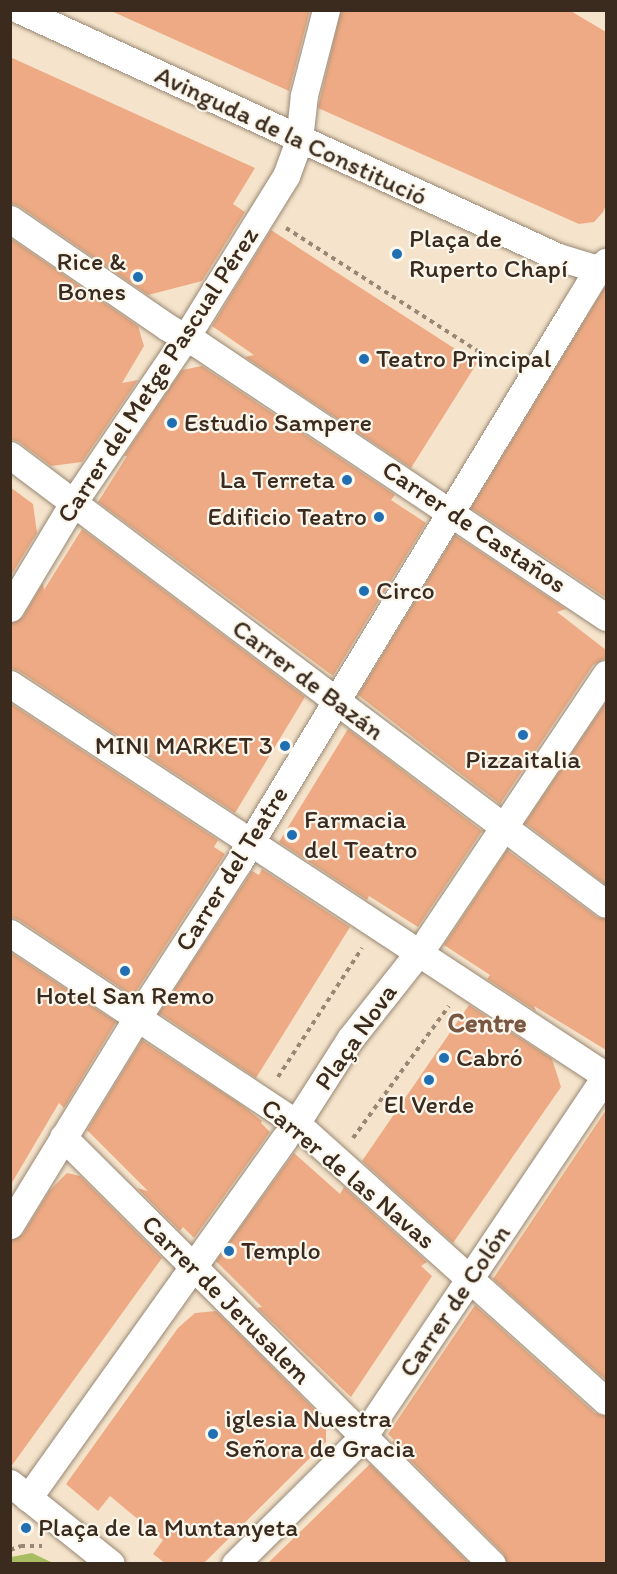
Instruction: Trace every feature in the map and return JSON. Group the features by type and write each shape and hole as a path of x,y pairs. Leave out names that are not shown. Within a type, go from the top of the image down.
{"street":[{"name":"Avinguda de la Constitució","path":"20,10 558,257 604,267"},
{"name":"Carrer del Metge Pascual Pérez","path":"10,608 73,503 186,337 286,176 300,140 304,95 326,10"},
{"name":"Carrer de Castaños","path":"10,219 167,327 186,337 450,511 606,617"},
{"path":"450,511 604,267"},
{"name":"Carrer de Bazán","path":"10,455 606,904"},
{"name":"Carrer del Teatre","path":"10,1225 63,1137 250,842 450,511"},
{"path":"428,940 606,674"},
{"path":"10,684 606,1076"},
{"name":"Carrer de las Navas","path":"10,933 296,1123 606,1401"},
{"name":"Plaça Nova","path":"302,1114 350,1039 411,962"},
{"name":"Carrer de Colón","path":"235,1563 363,1437 606,1076"},
{"name":"Carrer de Jerusalem","path":"63,1137 492,1563"},
{"path":"111,1563 19,1491 193,1265 285,1138"}],"path":[{"path":"282,225 505,369"},
{"name":"Plaça Nova","path":"277,1079 364,945"},
{"path":"352,1139 451,1002"},
{"path":"10,1550 21,1546 43,1546 49,1551"}],"green space":[{"path":"32,1553 53,1563 11,1563 11,1557"}],"building":[{"path":"109,10 310,10 289,91"},
{"path":"341,10 569,10 606,32 606,205 603,212 594,222 579,224 318,108"},
{"path":"10,57 255,168 233,204 245,212 202,281 148,295 19,206 10,203"},
{"path":"271,230 477,363 411,468 245,357 254,355 212,326"},
{"path":"10,238 138,326 144,346 122,383 138,380 82,462 51,466 19,442 10,439"},
{"path":"606,285 606,597 605,597 471,508"},
{"path":"202,366 395,495 391,500 426,523 333,676 98,502 127,456 124,456 182,370"},
{"path":"10,487 33,504 37,533 10,577"},
{"path":"82,529 305,697 235,813 19,671 10,668 10,624 23,617 43,583 44,590"},
{"path":"455,535 566,609 557,612 606,650 606,658 593,665 500,804 358,695"},
{"path":"606,702 606,885 525,823"},
{"path":"10,703 218,840 214,847 225,854 133,996 19,920 10,917"},
{"path":"348,729 482,831 418,927 369,896 367,900 279,842"},
{"path":"507,850 597,917 606,919 606,1050 534,1006 536,1011 487,979 490,975 444,945"},
{"path":"262,869 350,927 256,1078 159,1013 252,871 259,875"},
{"path":"10,952 116,1022 64,1108 59,1103 10,1186"},
{"path":"469,1005 552,1059 561,1087 453,1243 362,1161"},
{"path":"142,1040 240,1104 262,1121 261,1123 270,1132 194,1238 183,1227 180,1231 137,1188 148,1191 87,1130"},
{"path":"606,1110 606,1380 493,1279"},
{"path":"294,1153 340,1194 344,1187 427,1262 421,1266 432,1276 351,1397 257,1308 262,1307 216,1261"},
{"path":"67,1173 80,1176 162,1258 10,1468 10,1241 23,1234 50,1190"},
{"path":"475,1305 595,1413 606,1416 606,1563 507,1563 503,1553 392,1442 394,1440 388,1434"},
{"name":"iglesia Nuestra Señora de Gracia","path":"216,1311 326,1421 326,1442 204,1563 165,1563 153,1554 163,1540 110,1496 98,1511 66,1484 178,1328 195,1313"},
{"path":"370,1464 469,1563 268,1563"}],"place":[{"name":"Plaça de Ruperto Chapí","path":"397,254"},
{"name":"Rice & Bones","path":"138,277"},
{"name":"Teatro Principal","path":"364,359"},
{"name":"Estudio Sampere","path":"172,423"},
{"name":"La Terreta","path":"347,480"},
{"name":"Edificio Teatro","path":"379,517"},
{"name":"Circo","path":"364,591"},
{"name":"Pizzaitalia","path":"523,735"},
{"name":"MINI MARKET 3","path":"285,746"},
{"name":"Farmacia del Teatro","path":"292,835"},
{"name":"Hotel San Remo","path":"125,971"},
{"name":"Cabró","path":"444,1058"},
{"name":"El Verde","path":"429,1080"},
{"name":"Templo","path":"229,1251"},
{"name":"iglesia Nuestra Señora de Gracia","path":"213,1434"},
{"name":"Plaça de la Muntanyeta","path":"26,1528"}],"district":[{"name":"Centre","path":"487,1023"}]}
